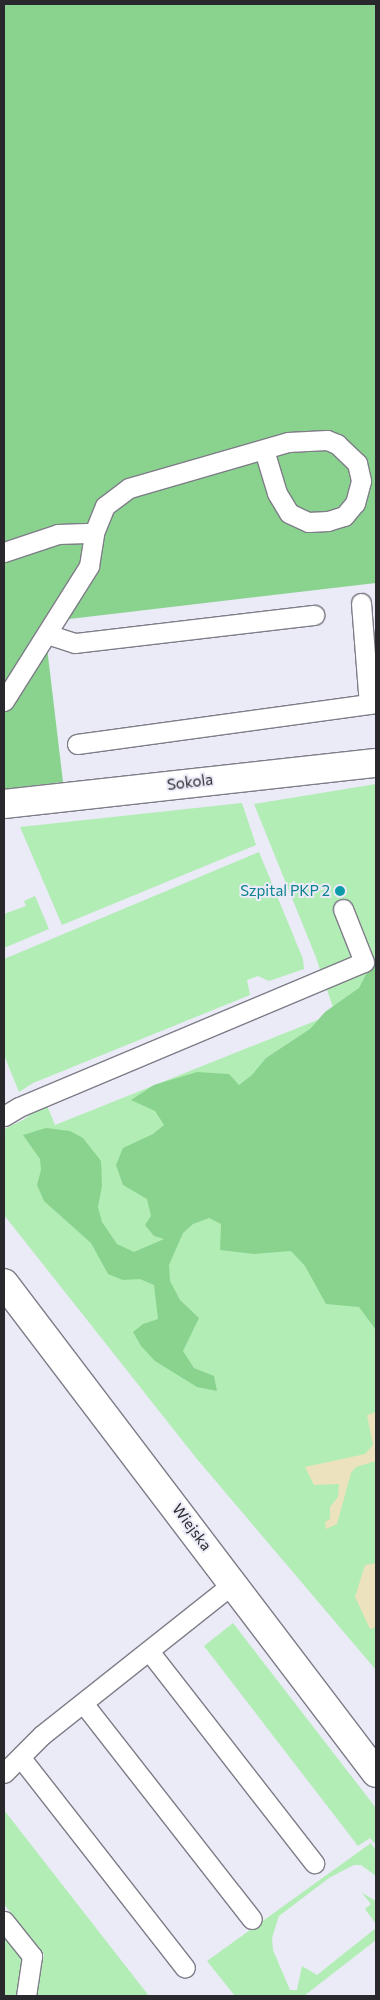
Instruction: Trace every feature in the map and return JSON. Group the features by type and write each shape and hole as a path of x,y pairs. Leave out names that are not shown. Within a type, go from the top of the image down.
{"street":[{"name":"Sokola","path":"4,804 376,763"},
{"name":"Wiejska","path":"4,1282 234,1583 376,1774"}],"lane":[{"path":"4,701 88,566 94,533 105,506 129,488 264,450 300,440 326,440 337,444 357,463 361,481 356,503 344,516 328,521 308,522 289,514 277,493 264,450"},
{"path":"4,552 58,534 94,533"},
{"path":"77,744 373,704 361,603"},
{"path":"47,634 75,643 314,615"},
{"path":"4,1116 19,1107 364,962 344,909"},
{"path":"4,1773 21,1758 35,1741 234,1583"},
{"path":"149,1651 314,1863"},
{"path":"83,1703 252,1919"},
{"path":"21,1758 185,1968"},
{"path":"4,1921 32,1956 26,1996"}],"green space":[{"path":"4,4 376,4 376,583 44,622 63,782 4,789"},
{"path":"376,784 376,1566 360,1596 376,1629 376,1670 197,1459 4,1215 4,1129 23,1120 46,1103 55,1125 335,1013 315,955 254,804"},
{"path":"242,803 256,845 62,925 20,827"},
{"path":"259,852 303,959 304,969 269,981 258,976 247,980 250,995 33,1083 19,1092 4,1055 4,959"},
{"path":"35,896 49,929 4,948 4,914 26,906 24,901"},
{"path":"376,955 376,1330 359,1307 326,1304 305,1266 291,1251 254,1254 220,1250 221,1224 209,1218 193,1224 183,1233 169,1265 170,1281 180,1300 199,1318 183,1351 194,1368 214,1376 217,1391 197,1387 155,1361 141,1346 133,1332 143,1324 158,1319 154,1285 140,1279 123,1280 108,1274 91,1243 44,1201 37,1185 41,1170 40,1159 23,1135 46,1128 70,1131 83,1138 101,1161 102,1186 98,1207 102,1222 117,1244 134,1252 164,1239 154,1236 145,1225 151,1216 147,1199 123,1185 116,1165 123,1148 153,1134 164,1125 155,1111 131,1100 154,1085 197,1072 229,1074 239,1085 252,1075 266,1058 310,1029 325,1012 359,988"},
{"path":"233,1623 376,1808 376,1845 370,1838 358,1846 204,1646"},
{"path":"4,1810 149,1996 36,1996 44,1955 4,1904"},
{"path":"371,1843 376,1851 376,1876 361,1865 354,1865 329,1878 279,1916 272,1938 273,1950 290,1990 297,1990 302,1966 317,1975 376,1928 376,1940 304,1996 235,1996 207,1961"},
{"path":"362,1893 376,1901 376,1924 365,1909 371,1904"},
{"path":"4,1932 22,1955 19,1996 4,1996"}],"sand":[{"path":"376,1412 376,1461 356,1467 351,1473 337,1524 326,1529 325,1522 330,1519 330,1507 338,1497 339,1484 314,1485 305,1467 365,1454 373,1445 367,1415"},
{"path":"376,1563 376,1627 370,1629 355,1597 365,1565"}],"place":[{"name":"Szpital PKP 2","path":"340,891"}]}
